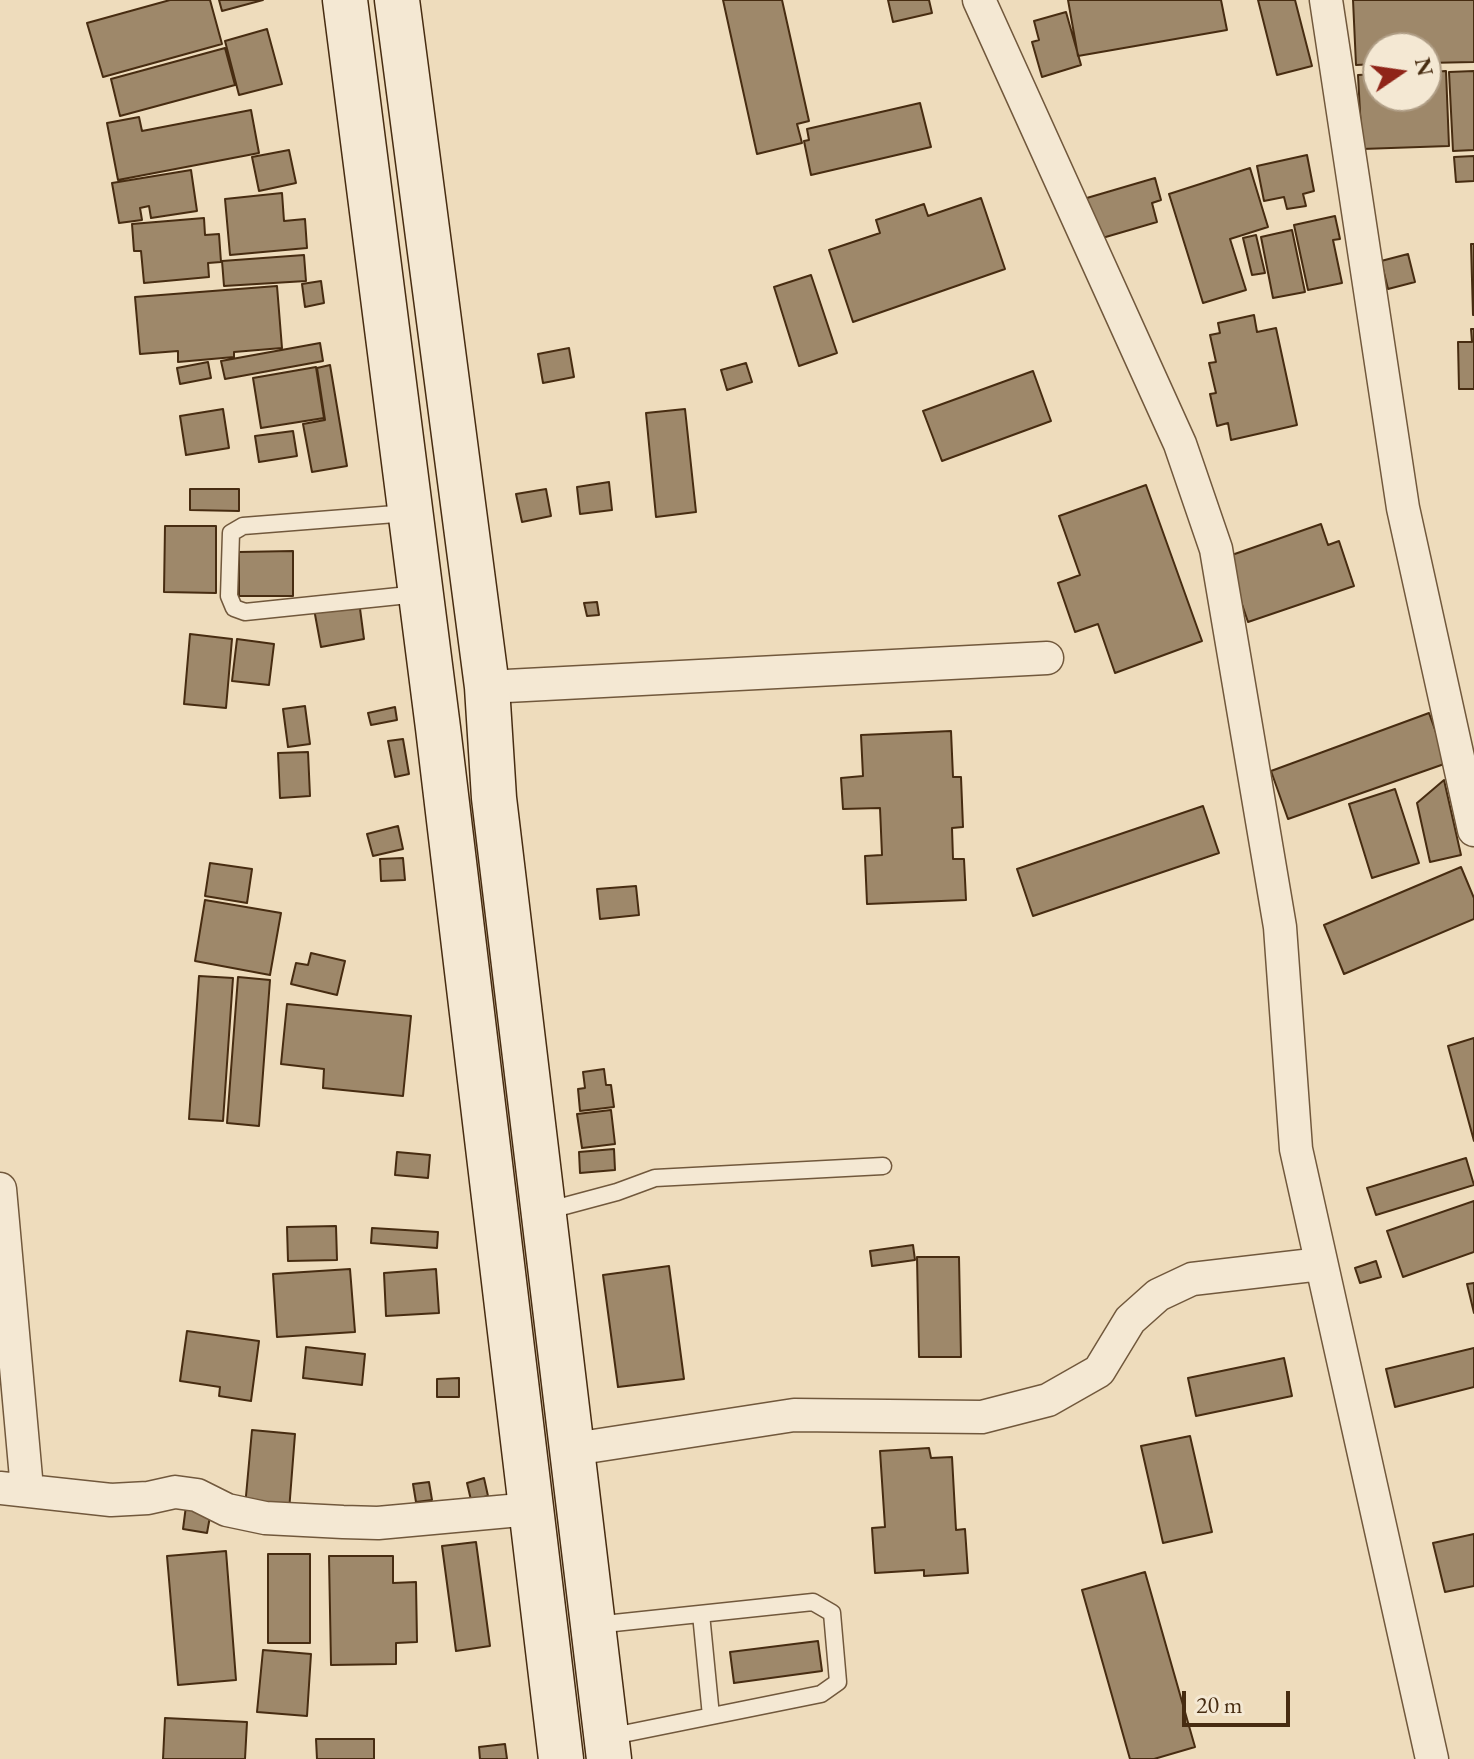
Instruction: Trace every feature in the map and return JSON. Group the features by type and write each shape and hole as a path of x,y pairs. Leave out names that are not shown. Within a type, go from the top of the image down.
{"main road":[{"path":"345,0 561,1759"},
{"path":"397,0 487,687 494,798 608,1748"}],"street":[{"path":"979,0 1180,444 1216,549 1280,927 1296,1149 1432,1759"},
{"path":"1326,0 1403,508 1474,830"},
{"path":"487,687 1047,658"},
{"path":"0,1189 13,1488 111,1500 148,1498 175,1492 197,1495 227,1510 265,1518 343,1522 378,1523 531,1509"},
{"path":"574,1449 794,1415 982,1417 1048,1400 1099,1371 1130,1320 1158,1295 1192,1279 1321,1264"}],"lane":[{"path":"408,513 243,526 231,533 229,596 234,608 245,612 420,593"},
{"path":"545,1211 617,1192 655,1178 883,1166"},
{"path":"594,1626 813,1602 832,1613 838,1682 821,1694 711,1716 608,1748"},
{"path":"701,1614 711,1716"}],"building":[{"path":"170,0 210,0 222,44 103,77 87,23"},
{"path":"219,0 263,0 222,11"},
{"path":"723,0 782,0 809,121 797,124 802,143 757,154"},
{"path":"888,0 929,0 932,13 893,22"},
{"path":"1068,0 1221,0 1227,30 1078,56"},
{"path":"1258,0 1295,0 1312,66 1277,75"},
{"path":"1353,0 1474,0 1474,62 1442,63 1442,32 1362,32 1362,65 1356,65"},
{"path":"1066,12 1081,65 1042,77 1032,42 1039,40 1034,21"},
{"path":"267,29 282,84 239,95 225,41"},
{"path":"225,48 235,85 120,116 111,79"},
{"path":"1442,71 1446,71 1449,146 1362,149 1358,75 1362,75 1362,112 1442,112"},
{"path":"1474,71 1474,150 1453,151 1449,72"},
{"path":"920,103 931,147 811,175 804,141 809,140 807,129"},
{"path":"251,110 259,153 118,180 107,123 139,117 142,131"},
{"path":"289,150 296,183 259,191 252,157"},
{"path":"1307,155 1314,191 1303,194 1306,206 1287,209 1284,197 1264,201 1257,166"},
{"path":"1474,156 1474,181 1456,182 1454,157"},
{"path":"1250,168 1268,227 1230,239 1246,290 1203,303 1169,194"},
{"path":"191,170 197,211 151,218 149,206 140,208 142,220 119,223 112,183"},
{"path":"1155,178 1161,200 1152,203 1157,222 1092,241 1080,200"},
{"path":"282,193 284,221 305,219 307,248 230,255 225,199"},
{"path":"981,198 1005,269 853,322 829,250 880,233 876,220 924,204 928,216"},
{"path":"1335,216 1340,239 1333,240 1342,283 1308,290 1294,225"},
{"path":"204,218 205,235 219,234 221,262 208,263 209,277 144,283 141,251 134,251 132,224"},
{"path":"1292,230 1305,292 1273,298 1261,237"},
{"path":"1256,235 1265,273 1252,275 1243,238"},
{"path":"1471,244 1474,244 1474,315 1473,315"},
{"path":"1408,254 1415,282 1388,289 1381,261"},
{"path":"304,255 306,281 224,286 222,261"},
{"path":"811,275 837,353 799,366 774,287"},
{"path":"321,281 324,303 305,307 302,284"},
{"path":"277,286 282,348 234,352 234,357 178,362 178,351 140,354 135,297"},
{"path":"1254,315 1257,332 1276,328 1297,425 1231,440 1228,423 1217,426 1210,394 1216,393 1209,363 1216,362 1210,335 1220,333 1218,323"},
{"path":"1471,329 1474,329 1474,389 1459,389 1458,342 1472,342"},
{"path":"320,343 323,361 225,379 221,361"},
{"path":"569,348 574,377 543,383 538,354"},
{"path":"208,362 211,378 180,384 177,368"},
{"path":"746,363 752,382 727,390 721,370"},
{"path":"330,365 347,466 312,472 303,424 325,420 317,368"},
{"path":"316,367 324,418 261,428 253,378"},
{"path":"1033,371 1051,421 942,461 923,411"},
{"path":"223,409 229,448 186,455 180,416"},
{"path":"685,409 696,512 656,517 646,413"},
{"path":"293,431 297,456 259,462 255,436"},
{"path":"609,482 612,510 580,514 577,487"},
{"path":"1146,485 1202,641 1115,673 1098,624 1075,632 1058,583 1080,575 1059,516"},
{"path":"190,489 239,489 239,511 190,510"},
{"path":"546,489 551,516 522,522 516,494"},
{"path":"1321,524 1328,545 1339,541 1354,586 1248,622 1226,557"},
{"path":"165,526 216,526 216,593 164,592"},
{"path":"293,551 293,596 239,596 239,552"},
{"path":"359,601 364,639 321,647 314,609"},
{"path":"597,602 599,615 587,616 584,603"},
{"path":"190,634 232,639 226,708 184,704"},
{"path":"237,639 274,644 269,685 232,681"},
{"path":"305,706 310,744 288,747 283,709"},
{"path":"395,707 397,720 371,725 368,713"},
{"path":"1429,713 1447,763 1288,819 1271,771"},
{"path":"951,731 953,777 961,777 963,827 952,828 953,859 964,859 966,900 867,904 865,856 882,855 880,808 843,809 841,778 863,776 861,735"},
{"path":"403,739 409,774 395,777 388,741"},
{"path":"308,752 310,796 280,798 278,753"},
{"path":"1444,780 1461,855 1430,862 1417,803"},
{"path":"1395,789 1419,863 1372,878 1349,804"},
{"path":"1203,806 1219,853 1033,916 1017,869"},
{"path":"398,826 403,849 373,856 367,834"},
{"path":"403,858 405,880 381,881 380,859"},
{"path":"210,863 252,869 247,903 205,896"},
{"path":"1461,867 1474,898 1474,919 1344,974 1324,925"},
{"path":"636,886 639,915 600,919 597,889"},
{"path":"205,900 281,913 270,975 195,961"},
{"path":"311,953 345,961 337,995 291,984 296,963 308,965"},
{"path":"199,976 233,978 223,1121 189,1119"},
{"path":"238,977 270,980 259,1126 227,1123"},
{"path":"287,1004 411,1016 403,1096 323,1088 324,1069 281,1064"},
{"path":"1474,1038 1474,1141 1448,1046"},
{"path":"604,1069 606,1085 611,1085 614,1107 580,1111 578,1089 585,1088 583,1072"},
{"path":"611,1110 615,1144 582,1148 577,1114"},
{"path":"614,1149 615,1170 580,1173 579,1152"},
{"path":"397,1152 430,1155 428,1178 395,1175"},
{"path":"1466,1158 1474,1185 1376,1215 1367,1188"},
{"path":"1474,1201 1474,1252 1403,1277 1387,1231"},
{"path":"336,1226 337,1260 288,1261 287,1227"},
{"path":"372,1228 438,1232 437,1248 371,1243"},
{"path":"913,1245 915,1260 872,1266 870,1251"},
{"path":"917,1257 959,1257 961,1357 919,1357"},
{"path":"1376,1261 1381,1277 1360,1283 1355,1268"},
{"path":"669,1266 684,1379 618,1387 603,1275"},
{"path":"350,1269 355,1332 277,1337 273,1274"},
{"path":"436,1269 439,1313 386,1316 384,1273"},
{"path":"1474,1283 1474,1313 1467,1284"},
{"path":"187,1331 259,1341 251,1401 219,1396 220,1387 180,1381"},
{"path":"306,1347 365,1354 362,1385 303,1378"},
{"path":"1474,1348 1474,1387 1395,1407 1386,1369"},
{"path":"1284,1358 1292,1396 1196,1416 1188,1378"},
{"path":"459,1378 459,1397 437,1397 437,1379"},
{"path":"252,1430 295,1434 289,1511 245,1507"},
{"path":"1190,1436 1212,1532 1163,1543 1141,1446"},
{"path":"929,1448 931,1458 952,1457 956,1530 965,1529 968,1573 924,1576 924,1570 875,1573 872,1528 885,1527 880,1451"},
{"path":"484,1478 488,1496 471,1500 467,1483"},
{"path":"429,1482 432,1500 416,1502 413,1484"},
{"path":"186,1506 211,1511 207,1533 183,1529"},
{"path":"1474,1534 1474,1586 1445,1592 1433,1543"},
{"path":"476,1542 490,1646 456,1651 442,1546"},
{"path":"226,1551 236,1680 178,1685 167,1556"},
{"path":"268,1554 310,1554 310,1643 268,1643"},
{"path":"329,1556 393,1556 393,1583 416,1582 417,1642 396,1643 396,1664 331,1665"},
{"path":"1145,1572 1195,1747 1154,1759 1130,1759 1082,1590"},
{"path":"818,1641 822,1671 734,1683 730,1652"},
{"path":"263,1650 311,1654 307,1716 257,1712"},
{"path":"165,1718 247,1722 245,1759 163,1759"},
{"path":"316,1739 374,1739 374,1759 317,1759"},
{"path":"505,1744 507,1759 480,1759 479,1747"}]}
